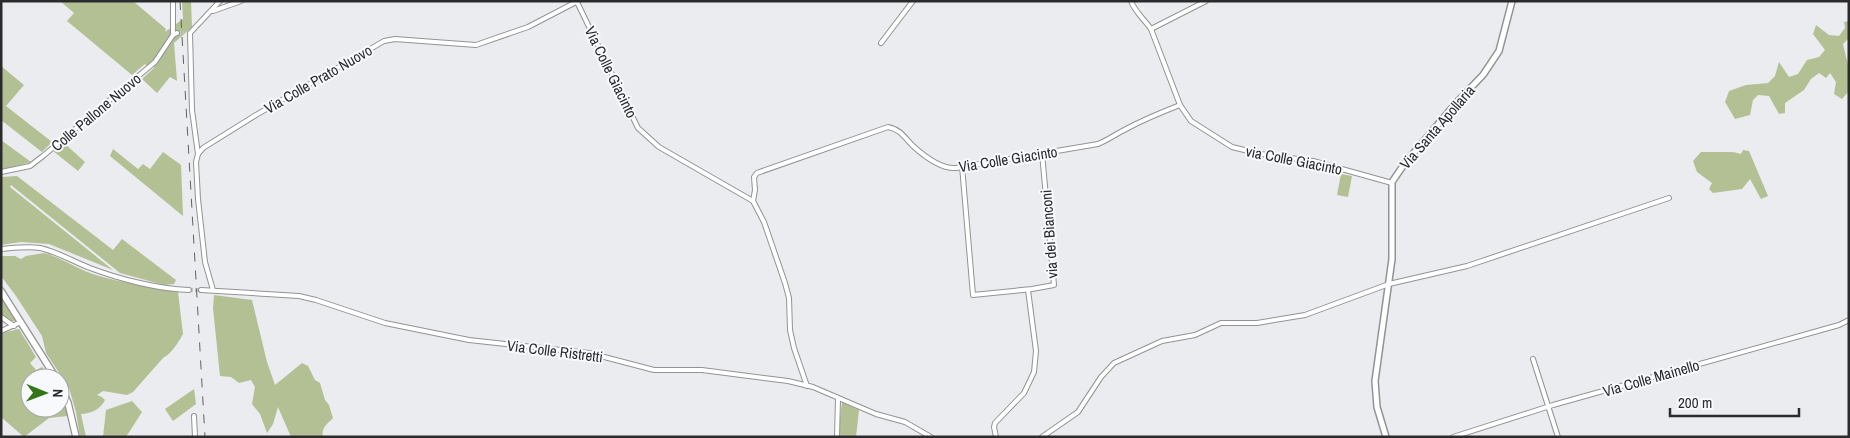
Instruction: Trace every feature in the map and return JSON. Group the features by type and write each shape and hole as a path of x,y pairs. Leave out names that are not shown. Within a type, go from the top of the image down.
{"main road":[{"path":"1,290 50,368"},
{"path":"70,412 76,437"}],"street":[{"name":"Colle Pallone Nuovo","path":"1,172 30,166 155,62 175,34 173,1"},
{"path":"213,290 205,262 199,212 196,176 198,154 192,110 190,33 220,1"},
{"path":"210,11 241,1"},
{"name":"Via Colle Prato Nuovo","path":"198,154 203,148 228,132 384,41 402,39 476,45 528,27 577,1"},
{"name":"Via Colle Giacinto","path":"577,1 638,128 659,147 753,201 755,190 754,178 758,173 883,128 888,127 897,130 915,148 943,166 952,168 1098,144 1125,129 1180,105"},
{"path":"881,43 913,1"},
{"name":"via Colle Giacinto","path":"1131,1 1134,10 1143,18 1151,30 1180,105 1191,121 1232,147 1261,154 1313,161 1392,183"},
{"path":"1151,30 1206,1"},
{"name":"Via Santa Apollaria","path":"1386,437 1377,407 1375,381 1393,249 1392,183 1405,163 1456,103 1483,75 1494,59 1499,51 1512,1"},
{"path":"184,33 190,33"},
{"name":"via dei Bianconi","path":"962,166 972,295 1028,290 1054,285 1042,153"},
{"path":"1042,437 1078,412 1101,377 1114,363 1162,341 1195,335 1221,322 1257,323 1305,315 1389,284 1466,266 1669,198"},
{"path":"753,201 764,222 785,283 789,298 794,348 807,386"},
{"path":"1,249 39,248 113,276 154,286 189,290"},
{"name":"Via Colle Ristretti","path":"201,290 298,296 395,325 469,340 589,353 654,370 702,370 788,381 830,393 838,399 876,414 905,422 931,437"},
{"path":"996,437 995,423 1024,393 1034,372 1036,351 1028,290"},
{"path":"1,317 14,326"},
{"name":"Via Colle Mainello","path":"1453,437 1548,407 1839,325 1849,320"},
{"path":"1,331 22,322"},
{"path":"1533,359 1558,437"},
{"path":"837,437 838,399"},
{"path":"194,416 196,437"}],"green space":[{"path":"60,1 133,1 166,29 165,32 183,19 182,1 191,1 192,27 174,43 177,81 170,77 157,93 142,79 155,67 148,67 145,64 132,75 67,21 74,13"},
{"path":"1849,21 1849,38 1843,44 1849,69 1849,91 1842,99 1834,94 1836,82 1830,73 1826,78 1819,73 1811,79 1804,90 1785,103 1785,113 1779,114 1769,96 1758,95 1753,100 1750,115 1735,119 1725,102 1729,91 1746,85 1768,83 1775,76 1779,62 1789,77 1798,74 1807,60 1819,57 1825,50 1813,34 1816,25 1829,35 1839,36 1845,28 1844,22"},
{"path":"1,66 24,85 6,106 52,142 42,152 1,120"},
{"path":"1,140 31,162 1,170"},
{"path":"64,143 85,162 78,171 53,151"},
{"path":"113,149 138,169 143,164 150,169 163,152 181,165 183,216 110,156"},
{"path":"1743,150 1749,151 1768,196 1761,199 1750,179 1742,189 1713,193 1709,189 1712,183 1697,172 1693,161 1701,152 1733,152 1741,154"},
{"path":"1341,174 1352,176 1348,197 1337,195"},
{"path":"17,176 113,250 122,239 176,280 174,284 164,285 120,273 11,185 10,187 113,270 49,244 21,242 1,245 1,177"},
{"path":"44,253 84,271 101,276 178,292 183,334 179,341 133,392 127,395 103,391 97,395 105,400 101,406 88,413 81,414 86,437 80,437 70,391 70,368 56,368 46,353 42,336 1,276 1,256 15,256 21,259 26,256"},
{"path":"214,295 252,300 267,362 275,385 302,363 308,366 315,380 320,383 333,418 324,429 323,437 291,437 278,407 273,424 267,433 260,414 252,404 255,387 251,380 239,383 231,377 220,376 213,308"},
{"path":"1,296 16,321 10,321 1,314"},
{"path":"19,329 36,357 30,363 34,368 20,368 20,418 49,418 24,437 1,417 1,333"},
{"path":"194,389 196,404 173,421 165,409"},
{"path":"132,401 142,412 126,437 103,437 106,410"},
{"path":"842,402 859,410 856,437 838,437"}],"tunnel":[{"path":"177,33 184,33"},
{"path":"189,290 201,290"}],"railway":[{"path":"180,1 205,437"}]}
